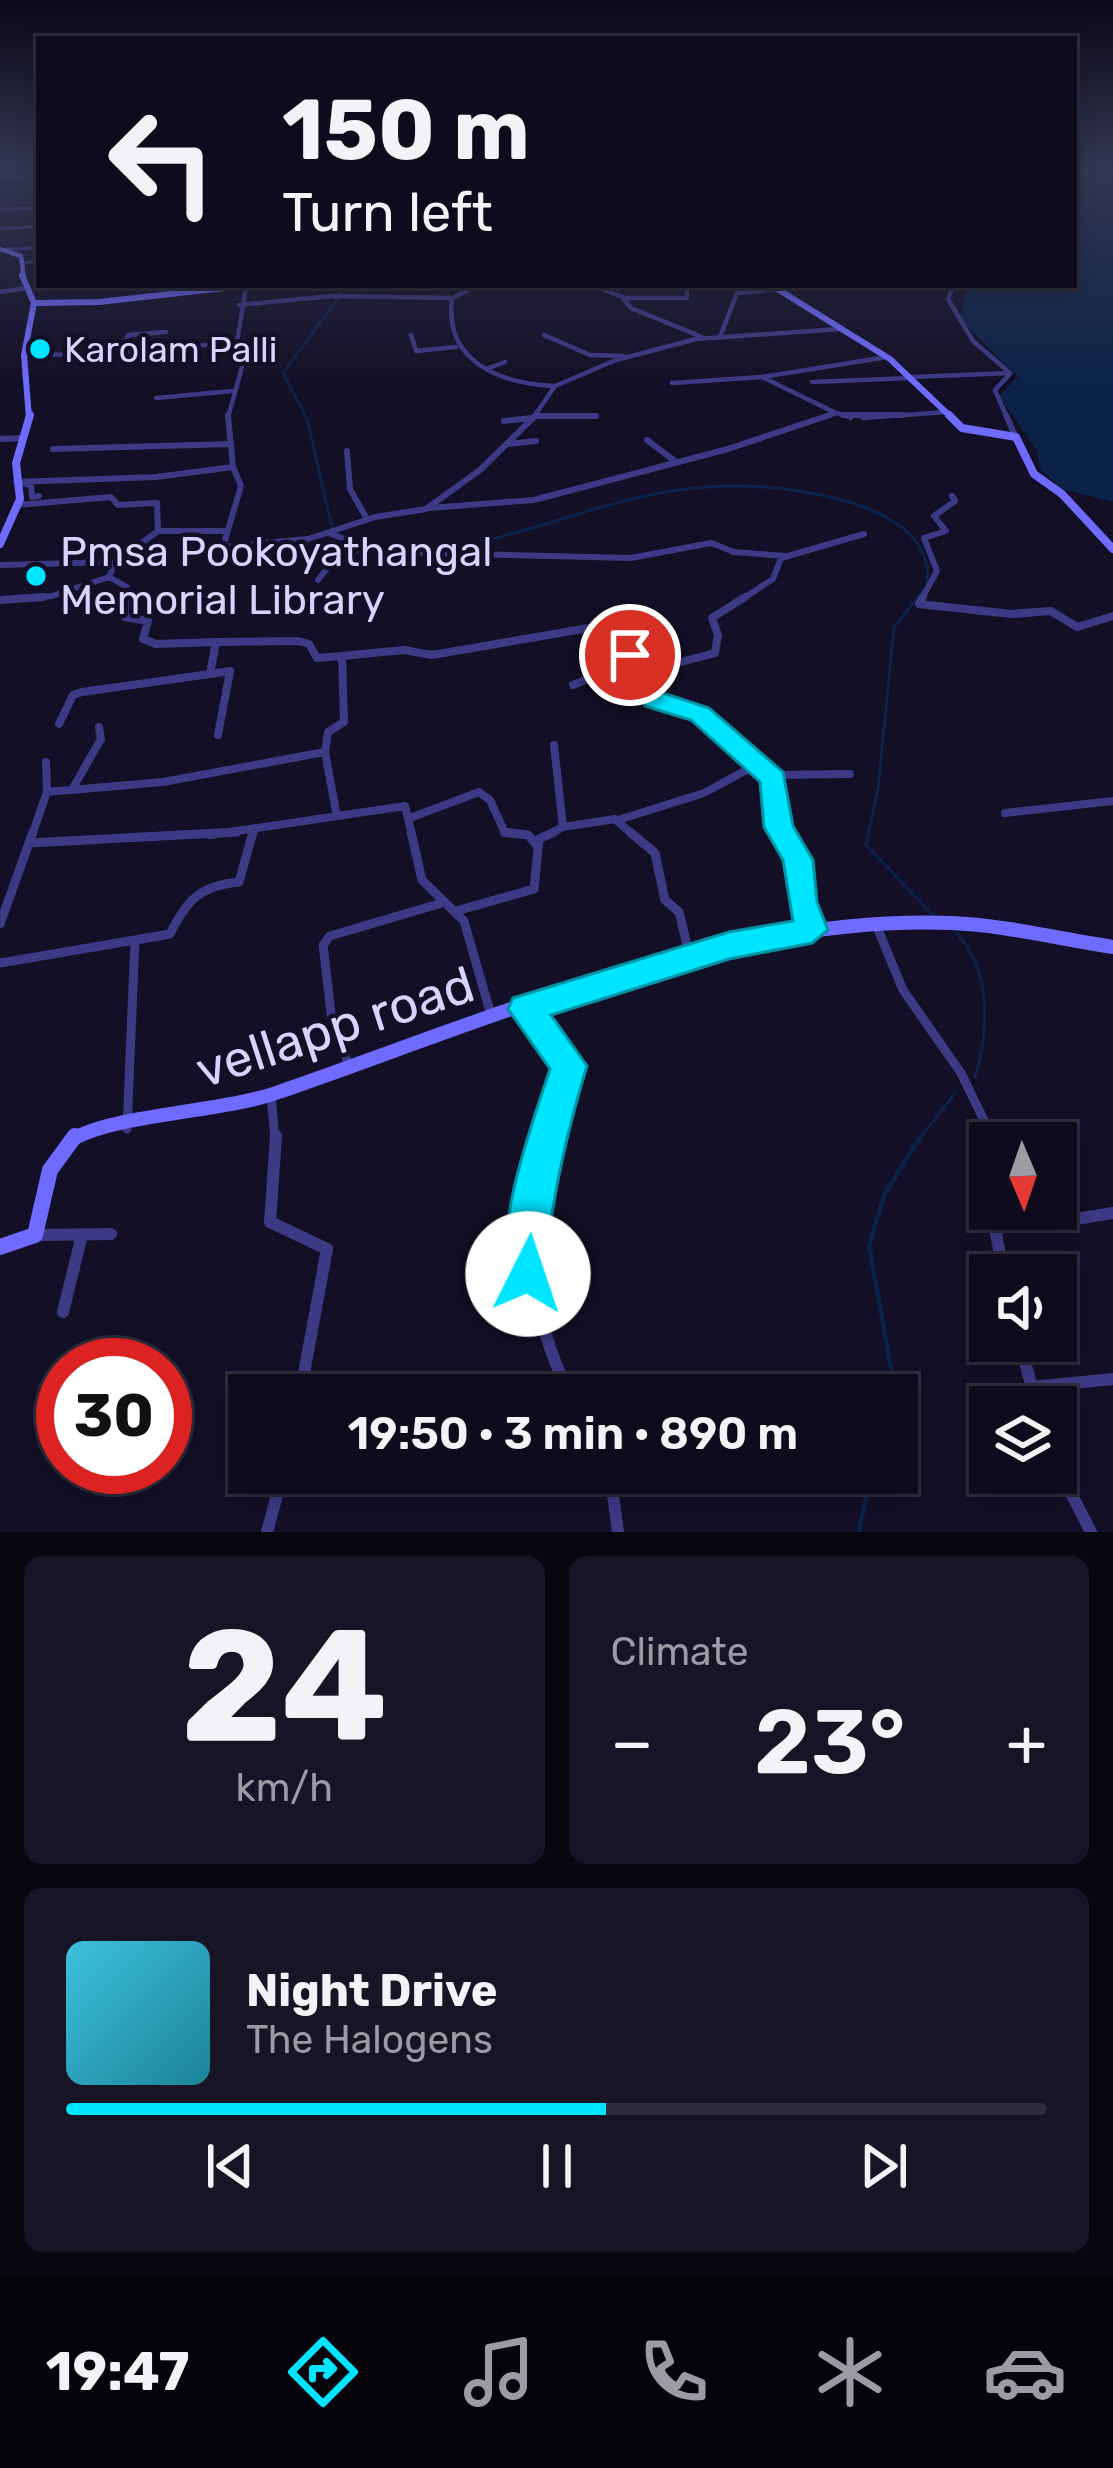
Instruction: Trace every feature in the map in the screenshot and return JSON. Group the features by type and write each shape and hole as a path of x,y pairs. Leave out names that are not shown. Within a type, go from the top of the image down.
{"main road":[{"path":"0,544 17,505 30,414 24,355 34,303 18,253 4,249"},
{"path":"34,303 235,288"},
{"path":"777,288 887,357 968,431 1015,436 1034,475 1062,494 1113,549"},
{"name":"vellapp road","path":"34,1235 50,1169 75,1136 128,1129 271,1096 411,1041 690,958 812,930 876,925 970,925 1113,947"},
{"path":"0,1247 34,1235"}],"street":[{"path":"4,249 36,248"},
{"path":"22,263 36,261"},
{"path":"0,292 28,288"},
{"path":"248,288 239,305 237,343 243,363 232,391 226,433 241,486 224,547 327,532 425,509 493,499 534,500 837,413"},
{"path":"239,305 382,291 452,298 473,288"},
{"path":"599,288 623,297 687,298 686,288"},
{"path":"720,337 737,292 767,288"},
{"path":"953,288 948,299 960,325 1010,373"},
{"path":"623,297 631,308 703,338"},
{"path":"452,298 456,346 463,359 484,370 555,386"},
{"path":"425,509 507,444 535,417 555,386 625,357 703,338 840,329"},
{"path":"99,354 101,346 126,341 128,335 166,332"},
{"path":"544,334 590,355 625,357"},
{"path":"411,335 416,351 456,346"},
{"path":"24,355 237,343"},
{"path":"672,383 762,377 887,357"},
{"path":"484,370 506,362"},
{"path":"812,382 1010,373"},
{"path":"1010,373 995,390 1015,436"},
{"path":"762,377 853,419 946,412"},
{"path":"156,398 232,391"},
{"path":"504,421 596,416"},
{"path":"0,439 24,438"},
{"path":"647,440 676,461"},
{"path":"507,444 536,441"},
{"path":"53,449 231,444"},
{"path":"347,451 350,488 367,519"},
{"path":"18,481 156,477 233,467"},
{"path":"18,481 31,486 32,497 39,496"},
{"path":"952,496 955,501 934,516 946,531 924,538 937,571 919,604 1011,614 1051,611 1077,627 1113,616"},
{"path":"17,505 111,497 118,505 157,503 158,531"},
{"path":"109,578 115,562 158,531 228,531"},
{"path":"327,532 362,549 631,558 711,543 734,552 785,556 830,549 839,545 838,538 863,534"},
{"path":"318,580 333,561 362,549"},
{"path":"573,685 604,672 621,678 672,669 692,654 715,653 718,635 712,618 773,579 785,556"},
{"path":"0,565 115,562"},
{"path":"0,600 52,596 109,578 128,587 125,617 148,621 142,639 156,644 298,641 309,644 317,658 448,653 613,623 617,640 644,674 654,700 682,704 700,714 770,776 850,775"},
{"path":"210,674 216,642"},
{"path":"336,812 326,752 328,732 344,722 350,702 339,671 342,656"},
{"path":"59,724 73,695 82,692 230,671 218,735"},
{"path":"73,788 100,739 99,727"},
{"path":"554,745 563,827"},
{"path":"47,792 163,782 326,752"},
{"path":"0,923 47,792 46,762"},
{"path":"454,911 534,889 537,845 546,833 618,820 704,793 755,765"},
{"path":"770,776 779,827 802,872 802,902 812,930"},
{"path":"410,818 479,792 490,800 505,833 528,835 537,845"},
{"path":"1005,813 1113,801"},
{"path":"29,842 254,828 336,812 405,806 415,861 442,903 464,921 491,1016"},
{"path":"618,820 655,853 665,900 679,912 690,958"},
{"path":"0,963 170,934 192,892 207,884 239,882 254,828"},
{"path":"350,1067 331,1013 323,945 330,937 442,903"},
{"path":"876,925 903,990 962,1073 981,1122"},
{"path":"128,1129 135,940"},
{"path":"525,1009 569,1066 542,1153 526,1257 539,1322 562,1374"},
{"path":"271,1096 277,1114 270,1222 327,1249 304,1374"},
{"path":"1077,1216 1095,1219 1113,1213"},
{"path":"34,1235 111,1234"},
{"path":"63,1312 82,1235"},
{"path":"1050,1386 1113,1379"},
{"path":"267,1532 277,1494"},
{"path":"612,1494 617,1532"},
{"path":"1071,1494 1091,1532"}],"water":[{"path":"1077,240 1113,240 1113,502 1061,489 1040,468 1036,449 999,396 1018,377 960,319 967,288 1077,288"}],"waterway":[{"path":"332,527 307,419 283,373 341,294 336,288"},
{"path":"437,551 656,494 747,486 832,497 886,517 918,544 926,562 927,583"},
{"path":"923,591 894,627 878,789 866,845 934,916"},
{"path":"956,933 968,948 982,983 985,1021 975,1077"},
{"path":"920,1138 956,1092"},
{"path":"892,1374 869,1246 884,1195 920,1138"},
{"path":"859,1532 867,1494"}],"place":[{"name":"Karolam Palli","path":"40,349"},
{"name":"Pmsa Pookoyathangal Memorial Library","path":"36,576"}],"route":[{"path":"528,1274 529,1231 542,1153 569,1066 525,1009 729,945 812,930 802,902 798,860 779,827 773,779 744,758 733,740 700,714 682,704 658,704 630,655"}]}
